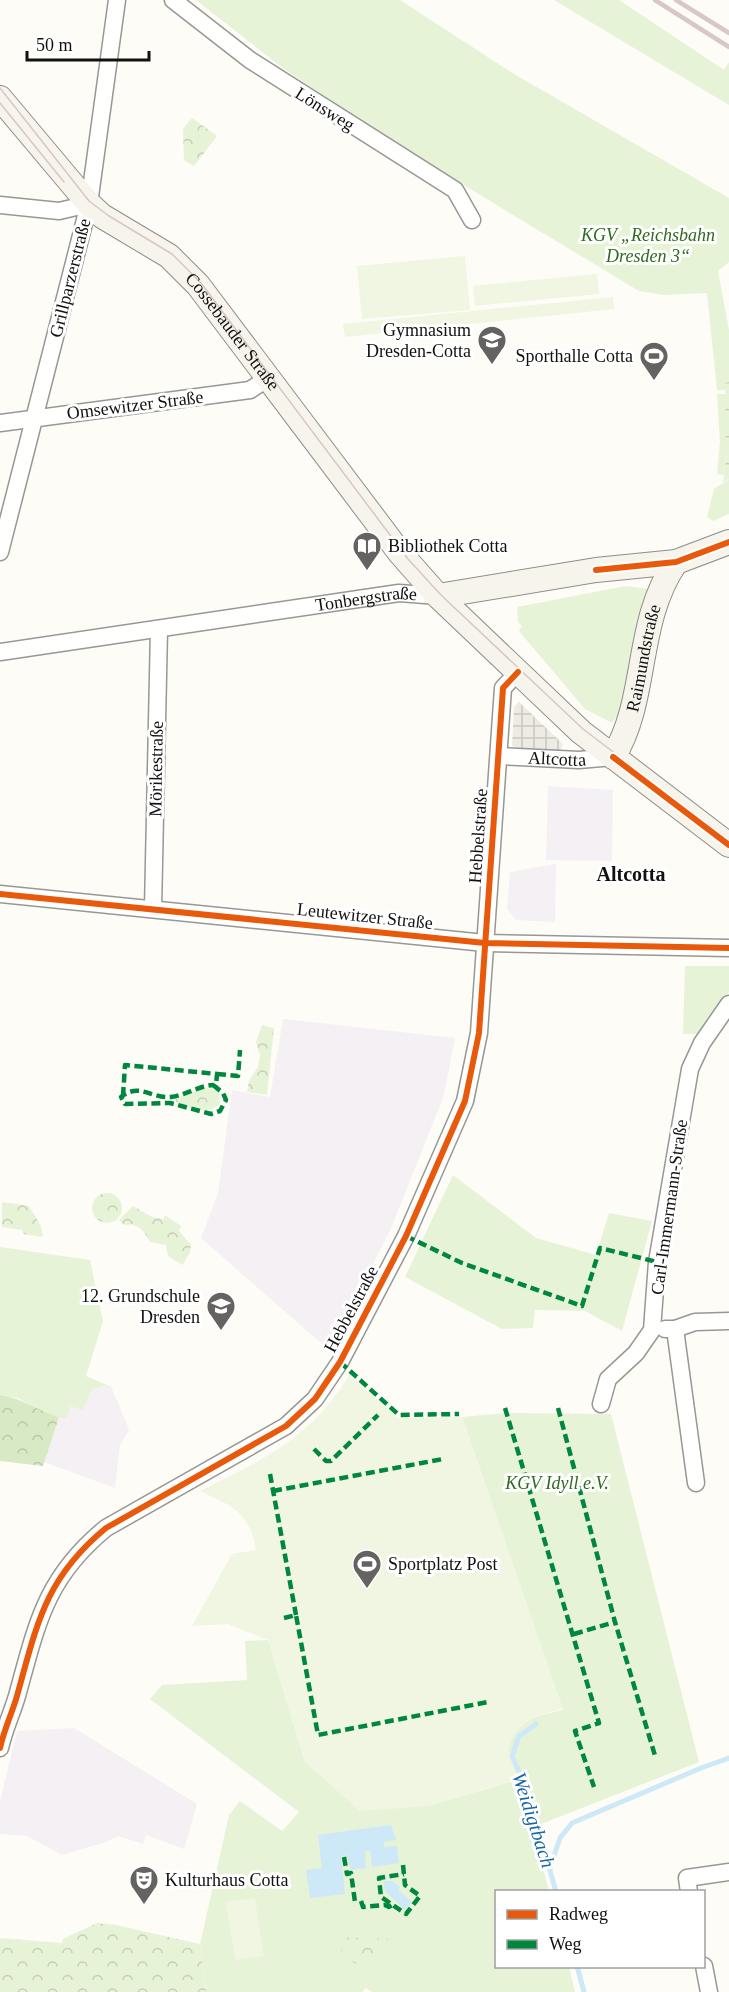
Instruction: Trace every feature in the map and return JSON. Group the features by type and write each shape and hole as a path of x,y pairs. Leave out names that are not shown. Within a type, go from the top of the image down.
{"main road":[{"name":"Cossebauder Straße","path":"0,98 89,204 102,216 169,256 183,268 400,553 438,596"},
{"name":"Tonbergstraße","path":"438,596 596,570 676,562 729,542"},
{"name":"Raimundstraße","path":"613,757 629,724 645,638 667,575 676,562"},
{"name":"Altcotta","path":"438,596 581,732 613,757"},
{"path":"613,757 729,845"}],"street":[{"name":"Grillparzerstraße","path":"0,552 89,204 117,0"},
{"name":"Lönsweg","path":"173,0 259,66 455,190 472,220"},
{"path":"0,205 59,211 89,204"},
{"name":"Omsewitzer Straße","path":"0,423 250,390 268,378"},
{"name":"Tonbergstraße","path":"0,652 399,593 438,596"},
{"name":"Mörikestraße","path":"153,909 159,629"},
{"path":"499,756 503,688 518,672"},
{"name":"Altcotta","path":"499,756 579,760 613,757"},
{"name":"Hebbelstraße","path":"0,1744 47,1597 67,1566 85,1545 106,1528 286,1426 315,1400 336,1369 406,1236 465,1101 479,1033 499,756"},
{"name":"Leutewitzer Straße","path":"0,894 484,943 729,948"},
{"name":"Carl-Immermann-Straße","path":"601,1404 608,1379 636,1353 652,1329 657,1262 690,1069 702,1043 729,1004"},
{"path":"652,1329 675,1329 695,1322 729,1321"},
{"path":"675,1329 696,1483"},
{"path":"688,1885 729,1872"},
{"path":"704,1968 708,1992"}],"shaded area":[{"path":"519,702 563,744 559,753 515,749 512,745 514,707"},
{"path":"548,786 613,790 612,861 546,860"},
{"path":"556,864 555,922 516,920 507,909 510,872"},
{"path":"283,1019 455,1038 444,1095 390,1231 329,1350 201,1238 218,1193 232,1090 270,1097"},
{"path":"111,1386 129,1430 120,1445 115,1488 44,1462 59,1417 66,1419 71,1406 88,1399 93,1389"},
{"path":"74,1728 197,1804 184,1849 146,1835 143,1844 118,1836 106,1842 62,1855 27,1836 0,1834 0,1801 17,1731"}],"green space":[{"name":"KGV „Reichsbahn Dresden 3“","path":"196,0 400,0 514,74 729,198 729,262 718,271 729,330 729,382 725,383 725,390 717,390 707,293 664,295 639,291 427,163 284,69"},
{"path":"554,0 619,0 724,70 729,62 729,105"},
{"path":"192,118 217,136 194,166 184,160 183,129"},
{"path":"465,256 470,310 362,319 357,266"},
{"path":"597,274 599,294 475,306 473,286"},
{"path":"613,297 614,309 345,337 343,324"},
{"path":"729,382 729,479 723,482 726,458 725,383"},
{"path":"717,394 725,394 727,441 724,475 717,474 720,442"},
{"path":"729,479 729,514 713,521 707,517 714,489"},
{"path":"626,586 649,589 618,715 612,723 585,709 519,631 522,626 518,622 517,607"},
{"path":"685,966 729,966 729,992 699,1034 683,1034"},
{"path":"262,1025 274,1028 267,1095 247,1092 249,1081 258,1067 260,1055 256,1042"},
{"path":"206,1088 219,1091 220,1104 209,1109 198,1110 176,1102 175,1098"},
{"path":"453,1175 536,1238 596,1255 609,1213 652,1221 622,1331 585,1311 535,1310 533,1328 502,1329 405,1277"},
{"path":"107,1193 118,1197 122,1208 118,1219 107,1223 96,1219 92,1208 96,1197"},
{"path":"2,1202 29,1206 41,1226 43,1237 24,1234 22,1230 2,1227"},
{"path":"133,1206 152,1217 164,1219 165,1215 181,1226 179,1231 191,1245 183,1265 168,1256 166,1245 150,1242 140,1228 129,1224 124,1225 119,1220"},
{"path":"0,1247 90,1260 103,1321 86,1376 107,1385 93,1389 82,1410 71,1406 66,1419 38,1411 18,1398 0,1395"},
{"name":"Sportplatz Post","path":"349,1375 398,1418 462,1417 563,1709 528,1720 522,1724 512,1738 508,1749 521,1778 428,1806 360,1811 305,1762 268,1640 228,1624 192,1626 232,1554 256,1550 249,1527 238,1512 200,1491 265,1457 303,1431 320,1415"},
{"path":"0,1395 16,1399 59,1417 43,1466 0,1461"},
{"name":"KGV Idyll e.V.","path":"507,1413 611,1414 699,1762 536,1826 527,1794 508,1749 517,1731 528,1720 563,1710 462,1417"},
{"path":"268,1640 305,1762 428,1806 516,1780 525,1799 549,1890 495,1890 495,1968 569,1968 575,1992 372,1992 366,1988 362,1992 206,1992 200,1944 229,1815 240,1801 282,1831 299,1812 150,1699 162,1685 247,1680 245,1641"},
{"path":"255,1898 264,1956 235,1960 226,1902"},
{"path":"97,1923 116,1925 200,1944 206,1992 0,1992 0,1938 62,1943 63,1939"},
{"path":"336,1937 392,1939 391,1959 372,1965 356,1964 343,1953"}],"water":[{"path":"391,1825 396,1840 384,1842 384,1847 397,1846 399,1863 372,1867 370,1851 365,1851 366,1868 351,1870 346,1855 341,1856 345,1894 310,1898 306,1870 322,1868 318,1835"},
{"path":"383,1881 393,1881 400,1887 398,1890 412,1902 405,1910 385,1891"}],"waterway":[{"name":"Weidigtbach","path":"536,1724 519,1736 512,1756 529,1795 555,1890"},
{"path":"550,1868 560,1838 572,1823 729,1758"},
{"name":"Weidigtbach","path":"578,1968 584,1992"}],"tram line":[{"path":"0,88 89,201 109,216 172,254 201,283 408,559 441,595 583,729 729,840"},
{"path":"0,103 64,182"}],"railway":[{"path":"655,0 729,47"},
{"path":"676,0 729,33"}],"marked path":[{"path":"217,1074 238,1076 240,1050"},
{"path":"123,1096 125,1065 217,1074 216,1086"},
{"path":"213,1085 223,1093 226,1100 220,1111 211,1114 170,1103 125,1104 121,1097 134,1091 171,1097 213,1085"},
{"path":"406,1236 462,1263 582,1306 600,1248 657,1262"},
{"path":"340,1362 399,1415 459,1414"},
{"path":"505,1408 599,1723 575,1731 594,1787"},
{"path":"558,1408 615,1622 656,1759"},
{"path":"314,1449 326,1461 331,1461 378,1415"},
{"path":"273,1491 443,1459"},
{"path":"270,1474 296,1615"},
{"path":"284,1618 296,1615 318,1735 488,1702"},
{"path":"574,1634 615,1622"},
{"path":"344,1857 347,1874 351,1873 355,1902"},
{"path":"403,1865 405,1885 420,1896 406,1914 381,1897 379,1878 404,1874"},
{"path":"361,1901 363,1907 392,1905"}],"cycle path":[{"path":"596,570 676,562 729,542"},
{"path":"0,1748 38,1624 56,1584 69,1565 106,1528 286,1426 315,1399 340,1362 406,1236 465,1101 479,1033 503,688 518,672"},
{"path":"613,757 729,845"},
{"path":"0,894 485,943 729,948"}],"place":[{"name":"Gymnasium Dresden-Cotta","path":"492,366"},
{"name":"Sporthalle Cotta","path":"654,382"},
{"name":"Bibliothek Cotta","path":"367,572"},
{"name":"12. Grundschule Dresden","path":"221,1332"},
{"name":"Sportplatz Post","path":"367,1590"},
{"name":"Kulturhaus Cotta","path":"144,1906"}],"district":[{"name":"Altcotta","path":"631,874"}]}
